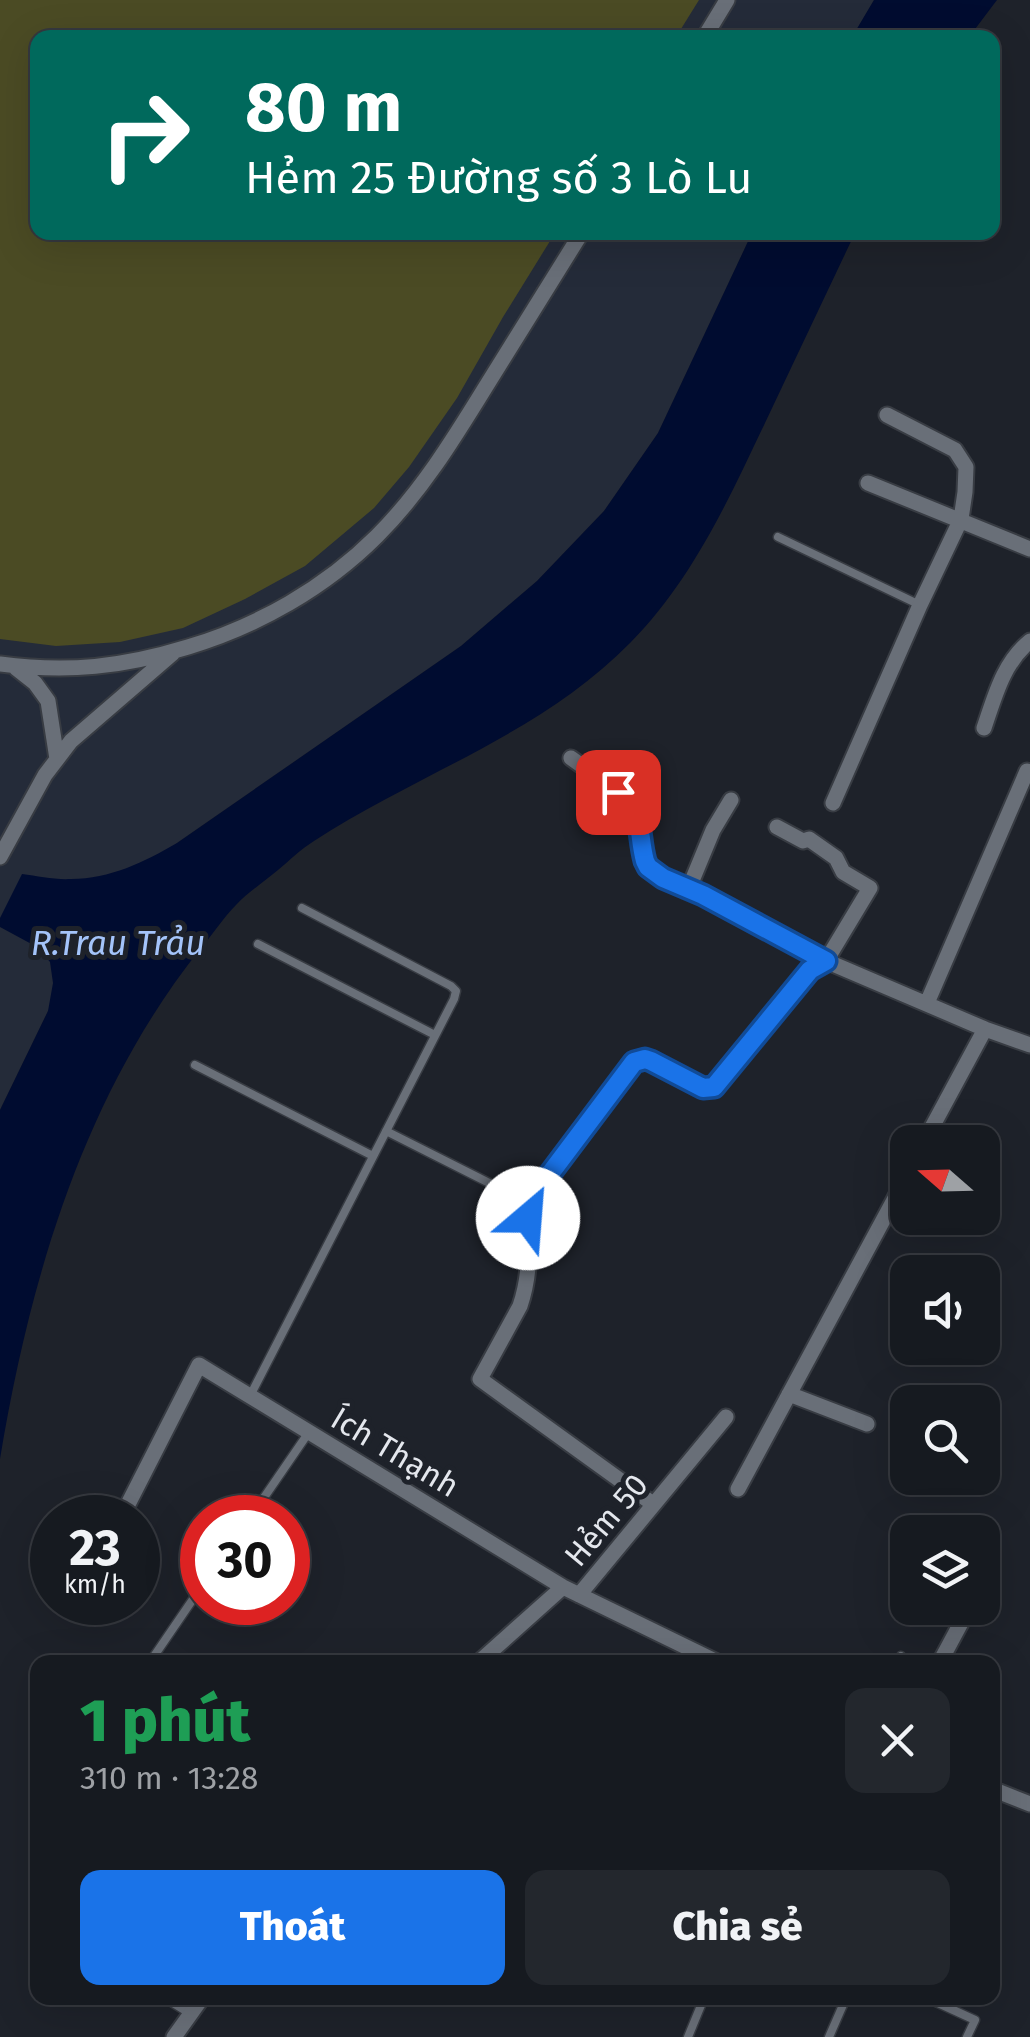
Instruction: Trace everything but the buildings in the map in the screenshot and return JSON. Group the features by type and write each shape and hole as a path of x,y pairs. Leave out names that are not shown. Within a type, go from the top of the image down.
{"street":[{"path":"709,30 728,0"},
{"path":"6,664 112,666 175,651 255,622 343,566 378,535 438,463 577,240"},
{"path":"834,802 961,519 967,472 959,454 887,415"},
{"path":"868,482 1030,550"},
{"path":"984,728 1014,654 1030,641"},
{"path":"0,857 45,774 72,741 175,651"},
{"path":"6,664 35,683 48,702 57,759"},
{"path":"571,758 634,807 648,867 663,878 826,961 1030,1045"},
{"path":"927,1002 1027,771"},
{"path":"689,888 713,830 731,800"},
{"path":"653,1504 480,1378 524,1295 530,1243 528,1203 634,1062 645,1059 703,1088 714,1087 810,970 826,961 870,888 844,872 836,858 808,839 803,841 777,826"},
{"path":"933,1125 985,1029"},
{"path":"738,1489 890,1207"},
{"name":"Ích Thạnh","path":"132,1495 199,1365 563,1587 703,1655"},
{"path":"789,1394 867,1424"},
{"name":"Hẻm 50","path":"579,1595 726,1417"},
{"path":"487,1655 563,1587"},
{"path":"944,1655 960,1625"},
{"path":"1000,1792 1030,1804"},
{"path":"174,2037 197,2005"}],"lane":[{"path":"778,537 920,605"},
{"path":"250,1396 454,999 454,988 302,908"},
{"path":"258,944 435,1035"},
{"path":"195,1065 373,1156"},
{"path":"386,1132 528,1203"},
{"path":"266,1495 309,1432"},
{"path":"155,1655 180,1618"},
{"path":"176,2005 191,2014"},
{"path":"688,2037 701,2005"},
{"path":"829,2037 843,2005"},
{"path":"942,2005 974,2020 968,2037"}],"shaded area":[{"path":"0,0 874,0 857,30 30,30 30,240 749,240 658,433 604,511 537,581 461,646 177,843 48,1011 0,1110"},
{"path":"0,0 699,0 680,30 30,30 30,240 551,240 457,398 409,467 374,508 305,566 183,628 120,642 56,646 0,639"}],"water":[{"path":"874,0 997,0 974,30 856,30"},
{"name":"R.Trau Trảu","path":"749,240 852,240 737,481 690,566 653,618 596,674 558,703 309,844 227,915 160,1004 94,1125 68,1190 28,1323 0,1459 0,1110 48,1011 53,983 50,962 37,947 0,927 0,918 22,874 65,879 99,876 139,863 177,843 461,646 537,581 604,511 658,433"}],"route":[{"path":"528,1218 528,1203 634,1062 645,1059 703,1088 714,1087 810,970 826,961 656,874 645,861 637,814 618,792"}]}
